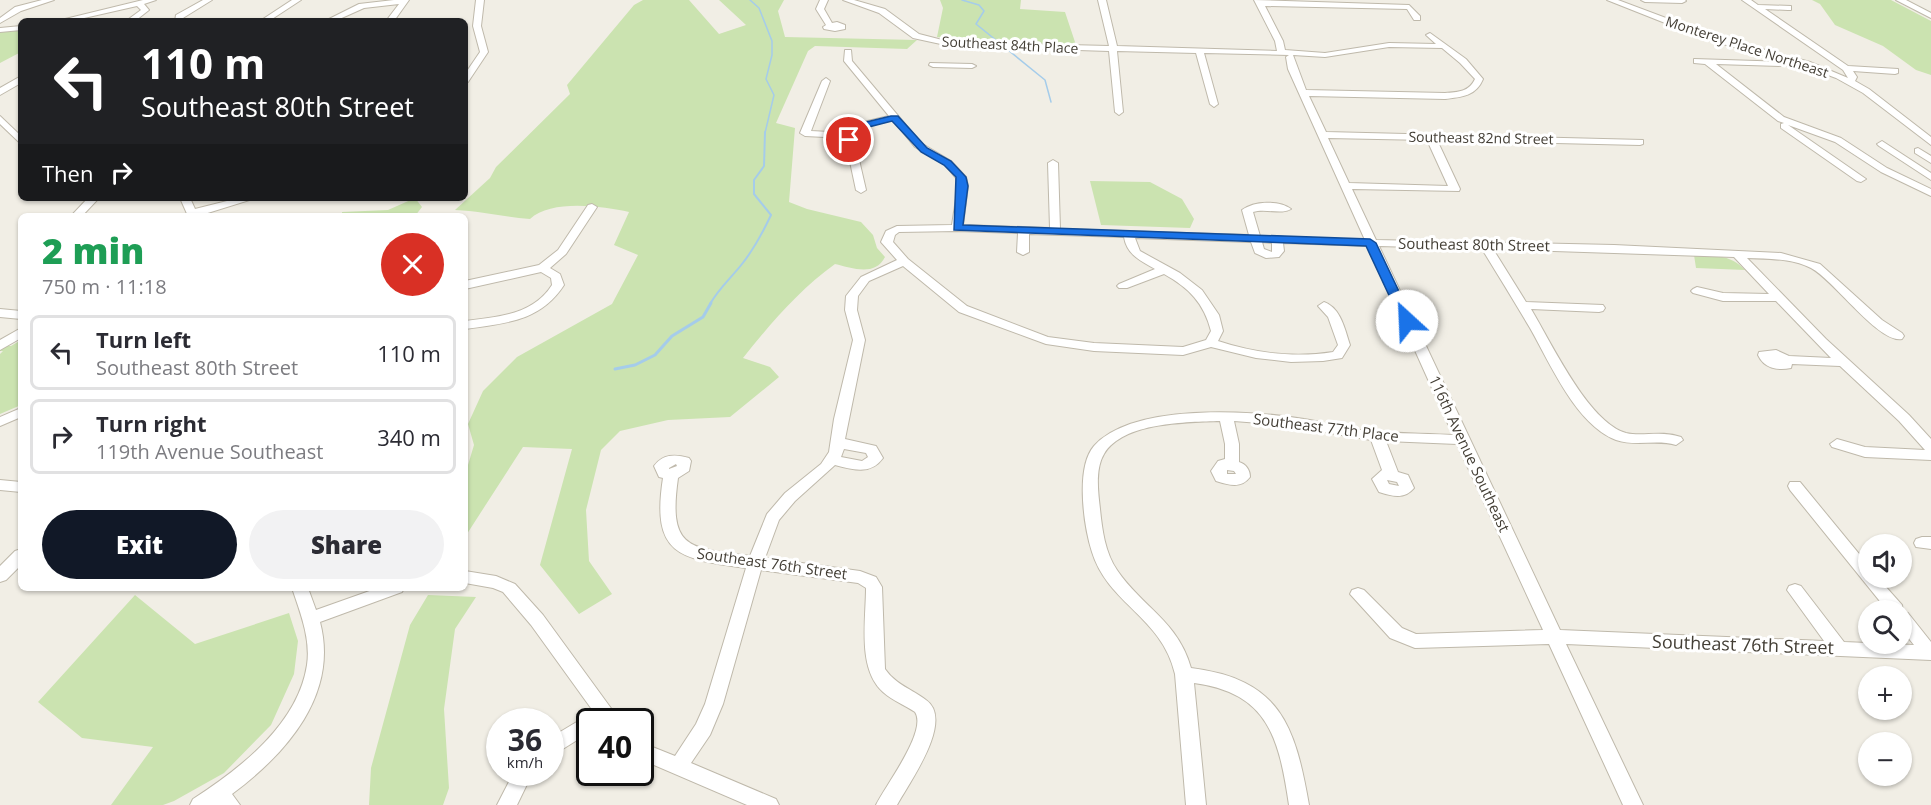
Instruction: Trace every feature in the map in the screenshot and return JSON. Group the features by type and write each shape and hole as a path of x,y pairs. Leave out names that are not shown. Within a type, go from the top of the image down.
{"street":[{"path":"0,21 18,9 50,0"},
{"path":"74,18 152,0"},
{"path":"179,18 187,10 208,0"},
{"path":"269,18 297,0"},
{"path":"468,76 484,52 477,26 480,0"},
{"path":"824,0 820,9 830,25"},
{"name":"Southeast 84th Place","path":"847,0 878,9 912,34 938,43 990,47 1262,53 1286,56 1389,45 1442,46"},
{"path":"1102,0 1112,39 1119,112"},
{"path":"1613,1 1627,0"},
{"path":"1645,0 1681,0 1691,4"},
{"path":"1746,0 1846,68 1853,77 1850,82"},
{"path":"1900,0 1931,16"},
{"path":"334,18 362,6 404,1"},
{"path":"392,18 404,1"},
{"name":"Monterey Place Northeast","path":"1613,1 1711,38 1807,64 1850,82 1866,91 1931,142"},
{"path":"1259,2 1409,7 1417,18"},
{"name":"116th Avenue Southeast","path":"1259,2 1304,93 1370,243 1633,805"},
{"path":"134,18 145,10 140,3"},
{"path":"1757,7 1788,8"},
{"path":"0,30 18,28"},
{"path":"1304,93 1445,96 1473,90 1478,86 1479,79 1463,61 1430,35"},
{"path":"930,75 938,43"},
{"path":"1199,51 1214,104"},
{"path":"848,52 848,62 894,117 924,150 948,163 961,177 963,186 957,228"},
{"path":"1807,64 1702,61 1788,123 1838,140 1884,170 1931,193"},
{"path":"933,65 972,66"},
{"path":"468,69 475,68"},
{"path":"1846,68 1895,71"},
{"path":"0,92 18,81"},
{"path":"826,81 805,133 850,136"},
{"path":"850,136 858,127 894,117"},
{"path":"0,119 18,136"},
{"path":"1788,123 1784,125 1786,129 1861,179"},
{"name":"Southeast 82nd Street","path":"1322,135 1640,142"},
{"path":"850,136 861,190"},
{"path":"1345,186 1455,189 1443,168 1443,158 1430,137"},
{"path":"1882,144 1931,177"},
{"path":"1918,151 1931,160"},
{"path":"1053,163 1052,193 1055,231"},
{"path":"79,213 91,201"},
{"path":"197,213 240,201"},
{"path":"1286,208 1262,206 1247,210 1253,239 957,228 897,229 890,233 887,242 892,251 963,309 1046,340 1086,347 1183,351 1211,343 1252,354 1321,357 1337,354 1344,345 1334,316 1324,306"},
{"path":"468,284 543,268 562,252 592,207"},
{"path":"1023,252 1024,230"},
{"path":"1130,234 1132,250 1193,288 1207,300 1216,331 1211,343"},
{"name":"Southeast 80th Street","path":"1253,239 1259,251 1271,255 1277,253 1277,239 1781,256 1798,260 1821,270 1878,323 1898,336"},
{"path":"1485,245 1582,404 1606,428 1620,436 1633,439 1663,436 1676,440"},
{"path":"1737,254 1804,323 1904,418 1931,448"},
{"path":"678,767 703,729 714,704 755,563 769,525 780,506 832,459 839,442 841,419 860,340 851,310 852,296 865,279 904,261"},
{"path":"468,324 516,316 542,303 558,285 556,276 543,268"},
{"path":"1123,286 1163,270"},
{"path":"1696,291 1723,297 1780,298"},
{"path":"1523,305 1599,308"},
{"path":"0,313 18,315"},
{"path":"0,346 18,334"},
{"path":"1786,360 1844,362"},
{"path":"0,422 18,413"},
{"path":"1226,418 1232,444 1232,464"},
{"name":"Southeast 77th Place","path":"1184,674 1168,634 1113,577 1100,552 1090,486 1092,465 1098,451 1120,432 1157,421 1226,418 1274,419 1377,436 1462,440"},
{"path":"1377,436 1391,474"},
{"path":"832,459 863,466 876,458 871,449 839,442"},
{"path":"1837,444 1865,452 1931,455"},
{"name":"Southeast 76th Street","path":"671,475 666,523 680,545 697,555 870,580 875,593 875,665 878,674 885,684 922,706 928,720 924,738 886,805"},
{"path":"0,485 18,487"},
{"path":"1795,486 1858,563"},
{"path":"0,576 18,558"},
{"path":"468,577 489,580 509,588 537,620 592,708"},
{"path":"1878,588 1888,600"},
{"path":"1795,590 1839,649"},
{"path":"200,805 225,799 265,753 305,697 316,662 312,618 301,591"},
{"path":"312,618 388,591"},
{"name":"Southeast 76th Street","path":"1358,594 1396,633 1415,641 1555,637 1931,653"},
{"path":"1912,630 1931,653"},
{"path":"1196,805 1184,674 1224,679 1258,698 1281,733 1291,758 1299,805"},
{"path":"654,756 746,801 769,805"},
{"path":"507,805 517,786"}],"green space":[{"path":"643,0 689,0 719,34 746,25 719,0 784,0 778,11 785,37 917,40 907,49 815,46 808,51 776,123 795,128 789,202 807,209 861,222 873,235 877,248 885,257 875,267 863,270 835,264 786,308 743,358 770,367 779,377 730,417 668,420 620,431 601,450 586,510 589,561 612,594 579,614 540,565 572,449 523,447 468,532 468,465 474,445 468,424 483,391 517,357 612,304 638,255 614,245 629,212 591,206 563,206 539,213 530,219 455,210 468,201 468,198 490,178 496,167 570,94 567,85 634,5"},
{"path":"940,0 1021,0 1020,9 1065,12 1076,45 972,41 937,37 943,8"},
{"path":"1812,0 1891,0 1931,21 1931,75 1916,70 1883,46 1835,25 1820,4"},
{"path":"18,30 18,54 0,63 0,32"},
{"path":"1090,181 1150,182 1182,199 1194,219 1190,228 1101,225"},
{"path":"408,201 417,201 422,207 417,213 342,213 342,212 388,210"},
{"path":"1694,255 1728,258 1745,270 1696,268"},
{"path":"18,342 18,406 0,414 0,354 3,351 0,351 0,345 11,346"},
{"path":"135,595 195,644 289,613 298,641 294,674 271,725 224,773 163,805 111,805 153,747 82,738 38,702"},
{"path":"428,595 476,597 455,629 444,709 449,788 443,805 369,805 371,768 410,625"}],"waterway":[{"path":"750,0 759,8 772,41 772,55 766,79 774,95 765,133"},
{"path":"962,0 979,5 984,11 976,24 1045,80 1051,102"},
{"path":"710,304 742,264 771,215 754,194 754,180 764,166 765,132"},
{"path":"615,369 635,365 655,355 672,336 703,317 711,303"}],"route":[{"path":"849,140 851,133 858,127 894,117 924,150 948,163 961,177 963,186 957,228 1370,243 1407,321"}]}
